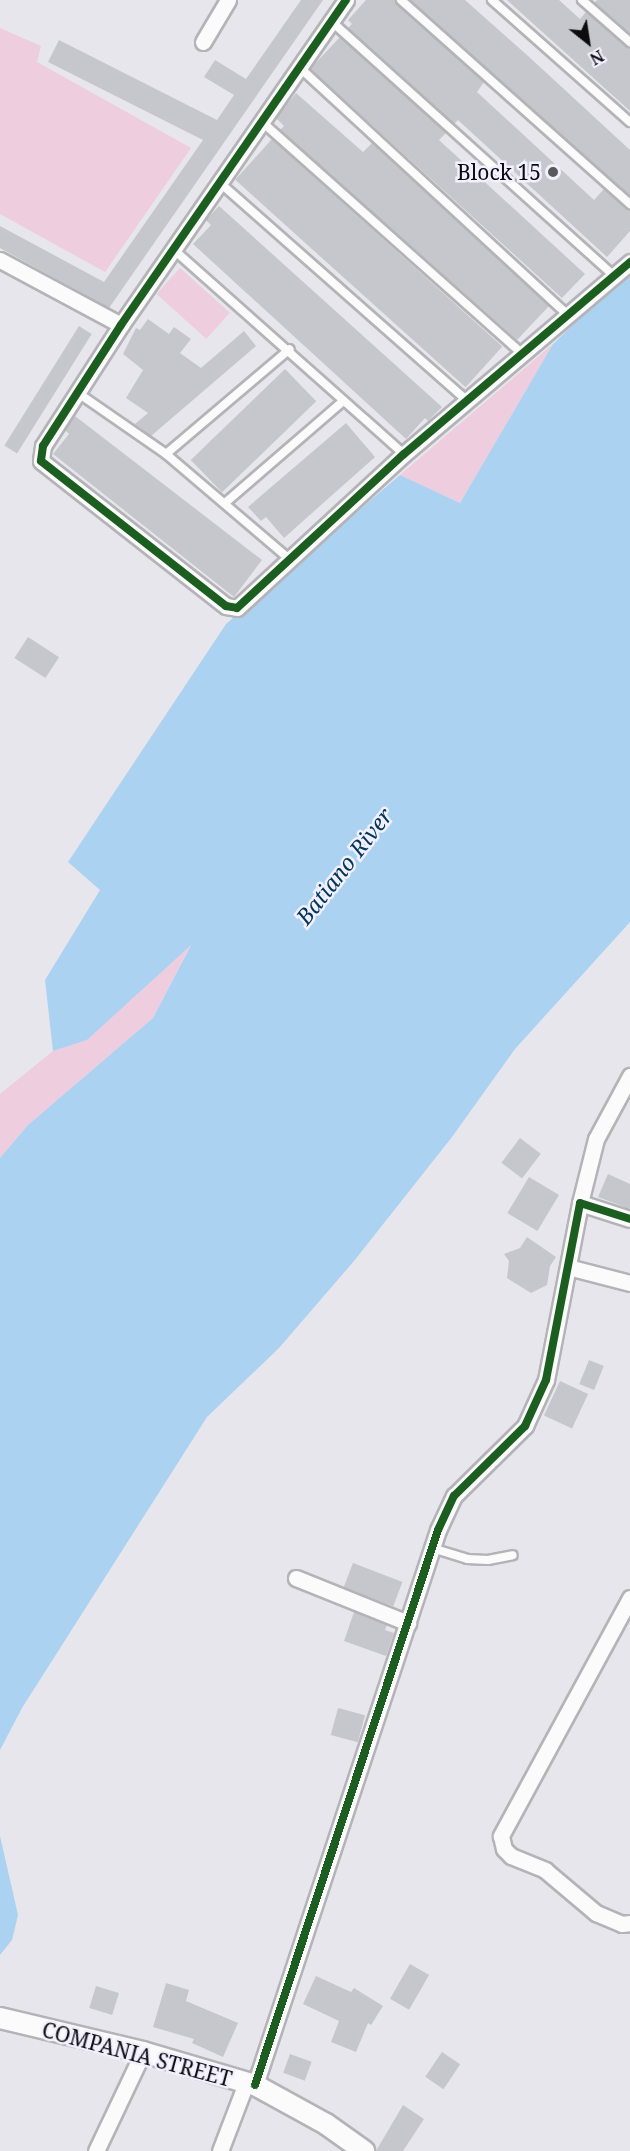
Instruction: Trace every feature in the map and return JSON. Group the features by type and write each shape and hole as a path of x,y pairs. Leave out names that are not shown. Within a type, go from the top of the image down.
{"street":[{"path":"203,42 228,0"},
{"path":"346,0 260,120 121,325 42,446 40,461 226,606 237,608 288,558 404,454 521,353 570,317 630,262"},
{"path":"0,260 121,325"},
{"path":"220,2151 250,2084 432,1548 454,1496 525,1426 546,1380 580,1203 596,1139 625,1093 630,1076"},
{"path":"580,1203 630,1220"},
{"path":"568,1267 630,1283"},
{"path":"296,1578 408,1623"},
{"path":"630,1598 501,1836 504,1849 511,1856 544,1870 596,1913 622,1924 630,1923"},
{"name":"COMPANIA STREET","path":"0,2018 143,2052 250,2084 327,2124 358,2149"},
{"path":"96,2151 143,2052"}],"lane":[{"path":"401,0 630,204"},
{"path":"492,0 630,122"},
{"path":"582,0 630,42"},
{"path":"331,21 615,277"},
{"path":"298,66 570,317"},
{"path":"260,120 521,353"},
{"path":"218,181 466,400"},
{"path":"173,249 290,349 342,402 404,454"},
{"path":"166,454 290,349"},
{"path":"78,393 166,454 288,558"},
{"path":"225,503 342,402"},
{"path":"432,1548 468,1559 488,1560 513,1555"}],"shaded area":[{"path":"0,28 41,46 37,62 191,148 105,272 0,214"},
{"path":"180,268 230,313 206,339 157,294"},
{"path":"553,344 460,503 400,475"},
{"path":"192,942 153,1018 28,1125 0,1158 0,1094 53,1051 87,1040"}],"water":[{"name":"Batiano River","path":"630,270 630,922 515,1049 452,1137 354,1261 279,1348 207,1417 22,1708 0,1750 0,1158 28,1125 153,1018 191,945 87,1040 53,1051 45,980 100,890 68,862 226,624 400,475 460,503 553,344"},
{"path":"0,1836 18,1915 12,1940 0,1955"}],"building":[{"path":"301,0 323,0 109,308 0,248 0,226 104,282 203,140 48,62 59,40 217,120 234,95 204,77 215,60 246,79"},
{"path":"366,0 395,0 484,82 477,92 594,200 604,189 630,210 630,231 607,257 458,120 454,124 348,28 352,24 348,20"},
{"path":"410,0 465,0 527,55 630,150 630,196"},
{"path":"507,0 559,0 580,19 586,12 630,48 630,111"},
{"path":"597,0 630,0 630,34 594,3"},
{"path":"340,37 446,133 439,140 585,274 562,298 310,69"},
{"path":"296,93 363,152 372,143 549,306 517,340 280,130 284,126 276,118"},
{"path":"272,139 502,346 466,387 235,180"},
{"path":"219,206 442,407 428,421 425,418 406,439 193,244 211,225 206,220"},
{"path":"148,319 169,334 174,327 191,339 180,353 201,368 244,331 256,346 151,436 135,424 148,413 126,398 143,370 123,354 136,328 140,330"},
{"path":"79,326 92,334 17,454 4,446"},
{"path":"285,369 316,401 222,492 191,460"},
{"path":"75,416 262,560 234,597 53,454 69,434 65,430"},
{"path":"346,423 375,457 284,538 266,517 261,521 248,507"},
{"path":"28,637 59,657 45,678 14,658"},
{"path":"520,1138 541,1154 522,1178 501,1163"},
{"path":"608,1174 630,1184 630,1209 598,1197"},
{"path":"529,1177 559,1195 537,1231 507,1213"},
{"path":"527,1237 556,1257 550,1266 547,1285 531,1293 507,1278 509,1261 504,1254 520,1248"},
{"path":"589,1360 604,1366 594,1390 579,1384"},
{"path":"560,1381 588,1394 572,1429 544,1415"},
{"path":"353,1563 402,1582 393,1606 344,1587"},
{"path":"354,1612 387,1625 385,1630 394,1633 386,1656 344,1641"},
{"path":"338,1708 365,1715 358,1742 331,1735"},
{"path":"410,1964 429,1975 409,2010 390,1999"},
{"path":"316,1976 351,1992 354,1988 383,2006 371,2025 368,2023 356,2052 331,2042 339,2021 303,2004"},
{"path":"166,1983 189,1990 186,2001 238,2023 223,2057 192,2043 194,2039 153,2027"},
{"path":"96,1986 119,1993 112,2015 89,2008"},
{"path":"442,2052 460,2064 443,2089 425,2077"},
{"path":"290,2054 312,2062 305,2081 283,2073"},
{"path":"403,2105 424,2119 403,2151 376,2151"}],"cycle path":[{"path":"346,0 121,325 43,446 41,461 226,606 237,608 404,454 630,262"},
{"path":"255,2085 438,1530 454,1496 525,1426 546,1380 580,1203 630,1219"}],"place":[{"name":"Block 15","path":"553,172"}]}
